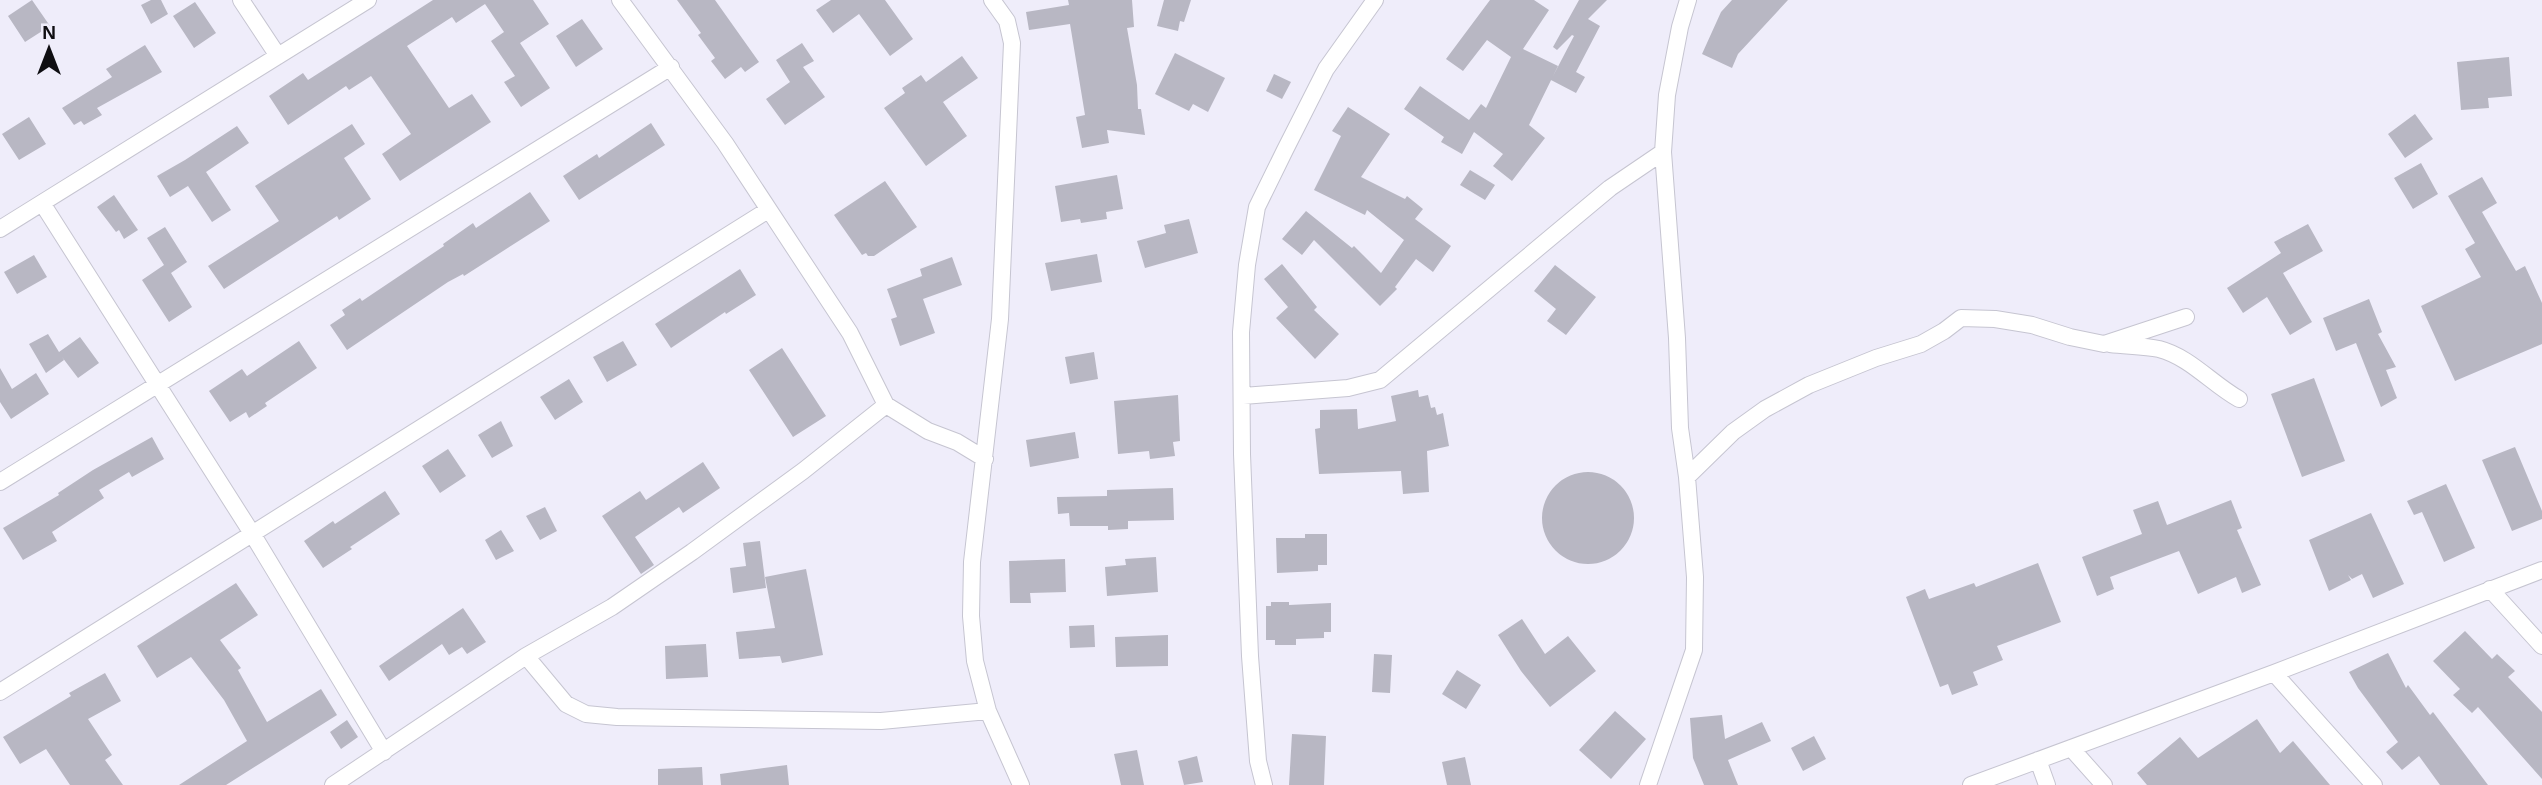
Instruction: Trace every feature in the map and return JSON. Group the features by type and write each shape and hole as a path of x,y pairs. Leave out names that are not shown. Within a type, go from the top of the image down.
{"street":[{"path":"241,0 278,55"},
{"path":"0,229 368,0"},
{"path":"621,0 671,67 850,332 886,405 985,459"},
{"path":"992,0 1007,21 1013,43 1000,319 972,562 971,616 975,661 988,711 1021,785"},
{"path":"1264,785 1258,761 1250,656 1242,454 1241,332 1247,265 1257,207 1326,69 1375,0"},
{"path":"1648,785 1694,650 1695,577 1680,428 1678,338 1663,152 1667,95 1688,0"},
{"path":"0,482 671,67"},
{"path":"1243,396 1349,388 1380,380 1610,188 1663,152"},
{"path":"42,203 253,535 384,752"},
{"path":"0,691 768,210"},
{"path":"2104,344 2186,317"},
{"path":"1686,477 1733,432 1765,409 1809,385 1876,358 1921,344 1961,318 1995,319 2032,325 2104,344 2160,349 2200,371 2219,388 2239,399"},
{"path":"333,785 526,656 612,607 803,471 886,405"},
{"path":"1971,785 2542,570"},
{"path":"2490,589 2542,646"},
{"path":"526,656 566,704 586,713 617,718 881,721 988,711"},
{"path":"2274,673 2374,785"},
{"path":"2071,748 2104,785"},
{"path":"2038,760 2047,785"}],"building":[{"path":"32,0 50,26 25,42 8,16"},
{"path":"151,0 161,0 168,14 151,24 141,5"},
{"path":"433,0 533,0 549,24 520,43 550,88 521,107 504,82 515,76 491,41 504,32 485,4 456,23 452,17 407,46 449,108 472,94 491,122 400,181 382,154 411,134 371,76 349,90 346,86 288,125 269,96 303,73 308,80"},
{"path":"677,0 715,0 759,62 745,72 741,67 725,79 711,61 715,58 698,35 701,33"},
{"path":"831,0 885,0 913,39 890,56 859,14 833,33 816,10"},
{"path":"1068,0 1132,0 1134,27 1127,28 1137,85 1138,109 1141,109 1145,135 1107,130 1109,143 1082,148 1076,117 1085,115 1070,24 1029,30 1026,12 1069,5"},
{"path":"1164,0 1191,0 1178,31 1157,26"},
{"path":"1490,0 1534,0 1549,10 1523,49 1558,66 1529,125 1545,138 1512,181 1493,166 1503,154 1474,132 1462,154 1441,142 1444,137 1404,109 1420,86 1469,120 1481,104 1486,108 1511,57 1487,40 1463,71 1446,59"},
{"path":"1579,0 1607,0 1588,19 1600,26 1576,72 1585,77 1576,93 1551,80 1574,36 1557,50 1553,47"},
{"path":"1732,0 1788,0 1738,54 1732,68 1702,54 1721,12"},
{"path":"195,2 216,33 194,48 173,16"},
{"path":"582,19 603,49 576,67 556,36"},
{"path":"802,43 814,61 803,67 825,97 785,125 766,99 790,82 776,60"},
{"path":"145,45 162,72 97,108 102,115 84,125 81,121 74,125 62,108 112,77 106,69"},
{"path":"1175,53 1225,78 1208,112 1193,104 1189,111 1155,94"},
{"path":"962,56 978,78 943,102 967,136 926,166 884,108 905,93 902,88 921,75 926,82"},
{"path":"2509,57 2512,96 2488,98 2489,108 2461,110 2457,62"},
{"path":"1274,74 1291,82 1282,99 1266,91"},
{"path":"1348,107 1390,134 1361,177 1405,199 1407,196 1423,209 1415,219 1451,246 1433,272 1416,259 1395,287 1397,289 1380,306 1314,240 1302,255 1282,239 1306,211 1352,248 1354,246 1381,273 1404,240 1367,210 1365,215 1314,190 1341,136 1332,131"},
{"path":"2415,114 2433,139 2405,158 2388,134"},
{"path":"29,117 46,144 19,160 2,134"},
{"path":"651,123 665,145 579,200 563,176 597,154 599,158"},
{"path":"352,124 365,144 344,158 371,199 339,220 337,216 224,289 208,266 279,221 255,186"},
{"path":"237,126 249,143 206,172 231,210 212,222 188,186 170,197 157,176"},
{"path":"2421,163 2438,194 2413,209 2394,178"},
{"path":"1470,170 1495,185 1485,200 1460,185"},
{"path":"1117,175 1123,209 1106,212 1107,219 1081,223 1080,219 1061,222 1055,186"},
{"path":"2482,177 2497,203 2482,212 2516,271 2525,266 2542,303 2542,344 2455,381 2421,306 2481,277 2465,249 2475,243 2448,196"},
{"path":"885,181 917,227 874,256 868,256 866,253 862,255 834,215"},
{"path":"530,192 550,221 464,276 463,274 448,282 347,350 330,325 345,315 342,310 360,298 362,301 444,246 443,244 473,223 476,228"},
{"path":"114,195 138,230 124,239 97,207"},
{"path":"1189,219 1198,253 1145,268 1137,241 1166,233 1164,225"},
{"path":"2308,224 2323,251 2283,273 2312,322 2290,335 2267,297 2243,313 2227,288 2281,253 2274,242"},
{"path":"165,227 187,262 171,273 192,307 169,322 142,280 164,265 147,238"},
{"path":"1097,254 1102,282 1051,291 1045,263"},
{"path":"34,255 47,277 17,294 4,272"},
{"path":"952,257 962,285 923,299 935,333 900,346 891,319 897,317 887,289 922,276 920,269"},
{"path":"1282,264 1317,307 1314,310 1339,334 1315,359 1276,318 1288,307 1264,279"},
{"path":"1555,265 1596,297 1566,335 1547,321 1556,309 1534,291"},
{"path":"740,269 756,295 671,348 655,324"},
{"path":"2369,299 2382,332 2378,334 2396,367 2386,370 2397,398 2381,407 2356,343 2336,351 2323,318"},
{"path":"48,334 59,352 80,337 99,363 78,378 62,357 64,360 46,373 29,344"},
{"path":"299,341 317,368 265,403 267,406 249,418 246,412 230,422 209,391 242,369 247,376"},
{"path":"623,341 637,365 607,382 593,357"},
{"path":"782,348 826,416 793,437 749,370"},
{"path":"1094,352 1098,379 1070,384 1065,357"},
{"path":"0,368 12,389 36,373 49,394 11,419 0,402"},
{"path":"2314,378 2345,461 2302,477 2271,394"},
{"path":"569,379 583,402 555,420 540,397"},
{"path":"1418,390 1419,397 1428,395 1431,408 1435,407 1437,415 1443,413 1449,446 1427,451 1429,492 1403,494 1401,471 1319,474 1315,429 1320,428 1320,410 1357,409 1358,429 1396,421 1391,396"},
{"path":"1178,395 1180,441 1173,442 1175,456 1150,459 1149,451 1118,454 1114,401"},
{"path":"501,421 513,446 492,458 478,435"},
{"path":"1075,432 1079,458 1030,467 1026,440"},
{"path":"152,437 164,459 132,477 129,472 99,490 104,498 52,532 57,541 23,560 3,528 59,495 58,493 93,470"},
{"path":"2515,447 2542,511 2542,519 2512,531 2482,460"},
{"path":"448,449 466,476 440,493 422,466"},
{"path":"703,462 720,488 683,513 679,507 635,537 654,565 641,574 602,516 640,491 646,500"},
{"path":"1579,472 1597,472 1614,479 1627,492 1634,509 1634,527 1627,544 1614,557 1597,564 1579,564 1562,557 1549,544 1542,527 1542,509 1549,492 1562,479"},
{"path":"2446,484 2475,548 2444,562 2422,512 2414,515 2407,501"},
{"path":"1173,488 1174,520 1128,521 1128,529 1108,530 1108,526 1070,526 1069,513 1058,514 1057,497 1107,496 1107,490"},
{"path":"385,491 400,514 323,568 304,541"},
{"path":"2231,500 2242,528 2237,530 2261,585 2242,593 2236,577 2198,594 2179,551 2110,577 2114,589 2097,596 2082,557 2142,534 2133,510 2158,501 2167,525"},
{"path":"545,507 557,531 540,540 526,516"},
{"path":"2371,513 2404,584 2373,598 2362,574 2352,579 2348,575 2351,580 2329,591 2309,540"},
{"path":"501,530 514,551 496,560 485,540"},
{"path":"1305,534 1327,534 1327,565 1318,565 1318,571 1277,573 1276,538 1305,538"},
{"path":"760,541 766,588 733,593 730,568 746,566 743,543"},
{"path":"1156,557 1158,592 1107,596 1105,567 1126,565 1125,559"},
{"path":"1065,559 1066,592 1030,593 1031,603 1010,603 1009,561"},
{"path":"2038,563 2061,622 1997,646 2003,660 1973,672 1978,685 1952,695 1948,684 1940,687 1906,597 1925,589 1929,599 1974,583 1976,587"},
{"path":"806,569 823,655 782,663 780,656 739,659 736,632 775,628 765,577"},
{"path":"236,583 258,615 220,640 241,668 238,670 267,722 321,689 337,715 226,785 179,785 247,741 224,700 191,657 157,678 137,646"},
{"path":"1271,602 1289,602 1289,605 1331,603 1331,632 1324,632 1324,638 1296,639 1296,645 1275,645 1275,640 1266,640 1266,606 1271,606"},
{"path":"463,608 486,642 467,654 462,647 449,655 442,644 389,681 379,666"},
{"path":"1522,619 1545,654 1568,636 1596,671 1550,707 1521,671 1498,635"},
{"path":"1094,625 1095,647 1070,648 1069,626"},
{"path":"2465,631 2492,659 2497,654 2515,671 2508,677 2542,712 2542,779 2478,707 2472,713 2453,695 2460,689 2433,661"},
{"path":"1168,635 1168,666 1116,667 1115,637"},
{"path":"706,644 708,677 666,679 665,646"},
{"path":"2388,653 2406,688 2408,685 2430,715 2433,712 2488,785 2440,785 2419,756 2402,770 2386,752 2398,742 2349,672"},
{"path":"1374,654 1392,655 1390,693 1372,692"},
{"path":"1457,670 1481,685 1466,709 1442,694"},
{"path":"105,673 121,701 88,719 112,755 105,760 123,785 70,785 46,749 20,764 3,737 71,696 69,693"},
{"path":"1615,711 1646,739 1611,779 1579,750"},
{"path":"1722,715 1725,739 1762,722 1771,741 1728,760 1738,785 1704,785 1693,758 1690,718"},
{"path":"2257,719 2280,753 2293,741 2330,785 2147,785 2137,773 2180,737 2198,758"},
{"path":"347,720 358,737 341,749 330,732"},
{"path":"1292,734 1326,736 1324,785 1289,785"},
{"path":"1814,736 1826,759 1803,771 1791,748"},
{"path":"1137,750 1144,785 1121,785 1114,754"},
{"path":"1197,756 1203,782 1184,785 1178,761"},
{"path":"1465,757 1471,785 1447,785 1442,762"},
{"path":"787,765 789,785 721,785 720,774"},
{"path":"702,767 703,785 658,785 658,769"}]}
